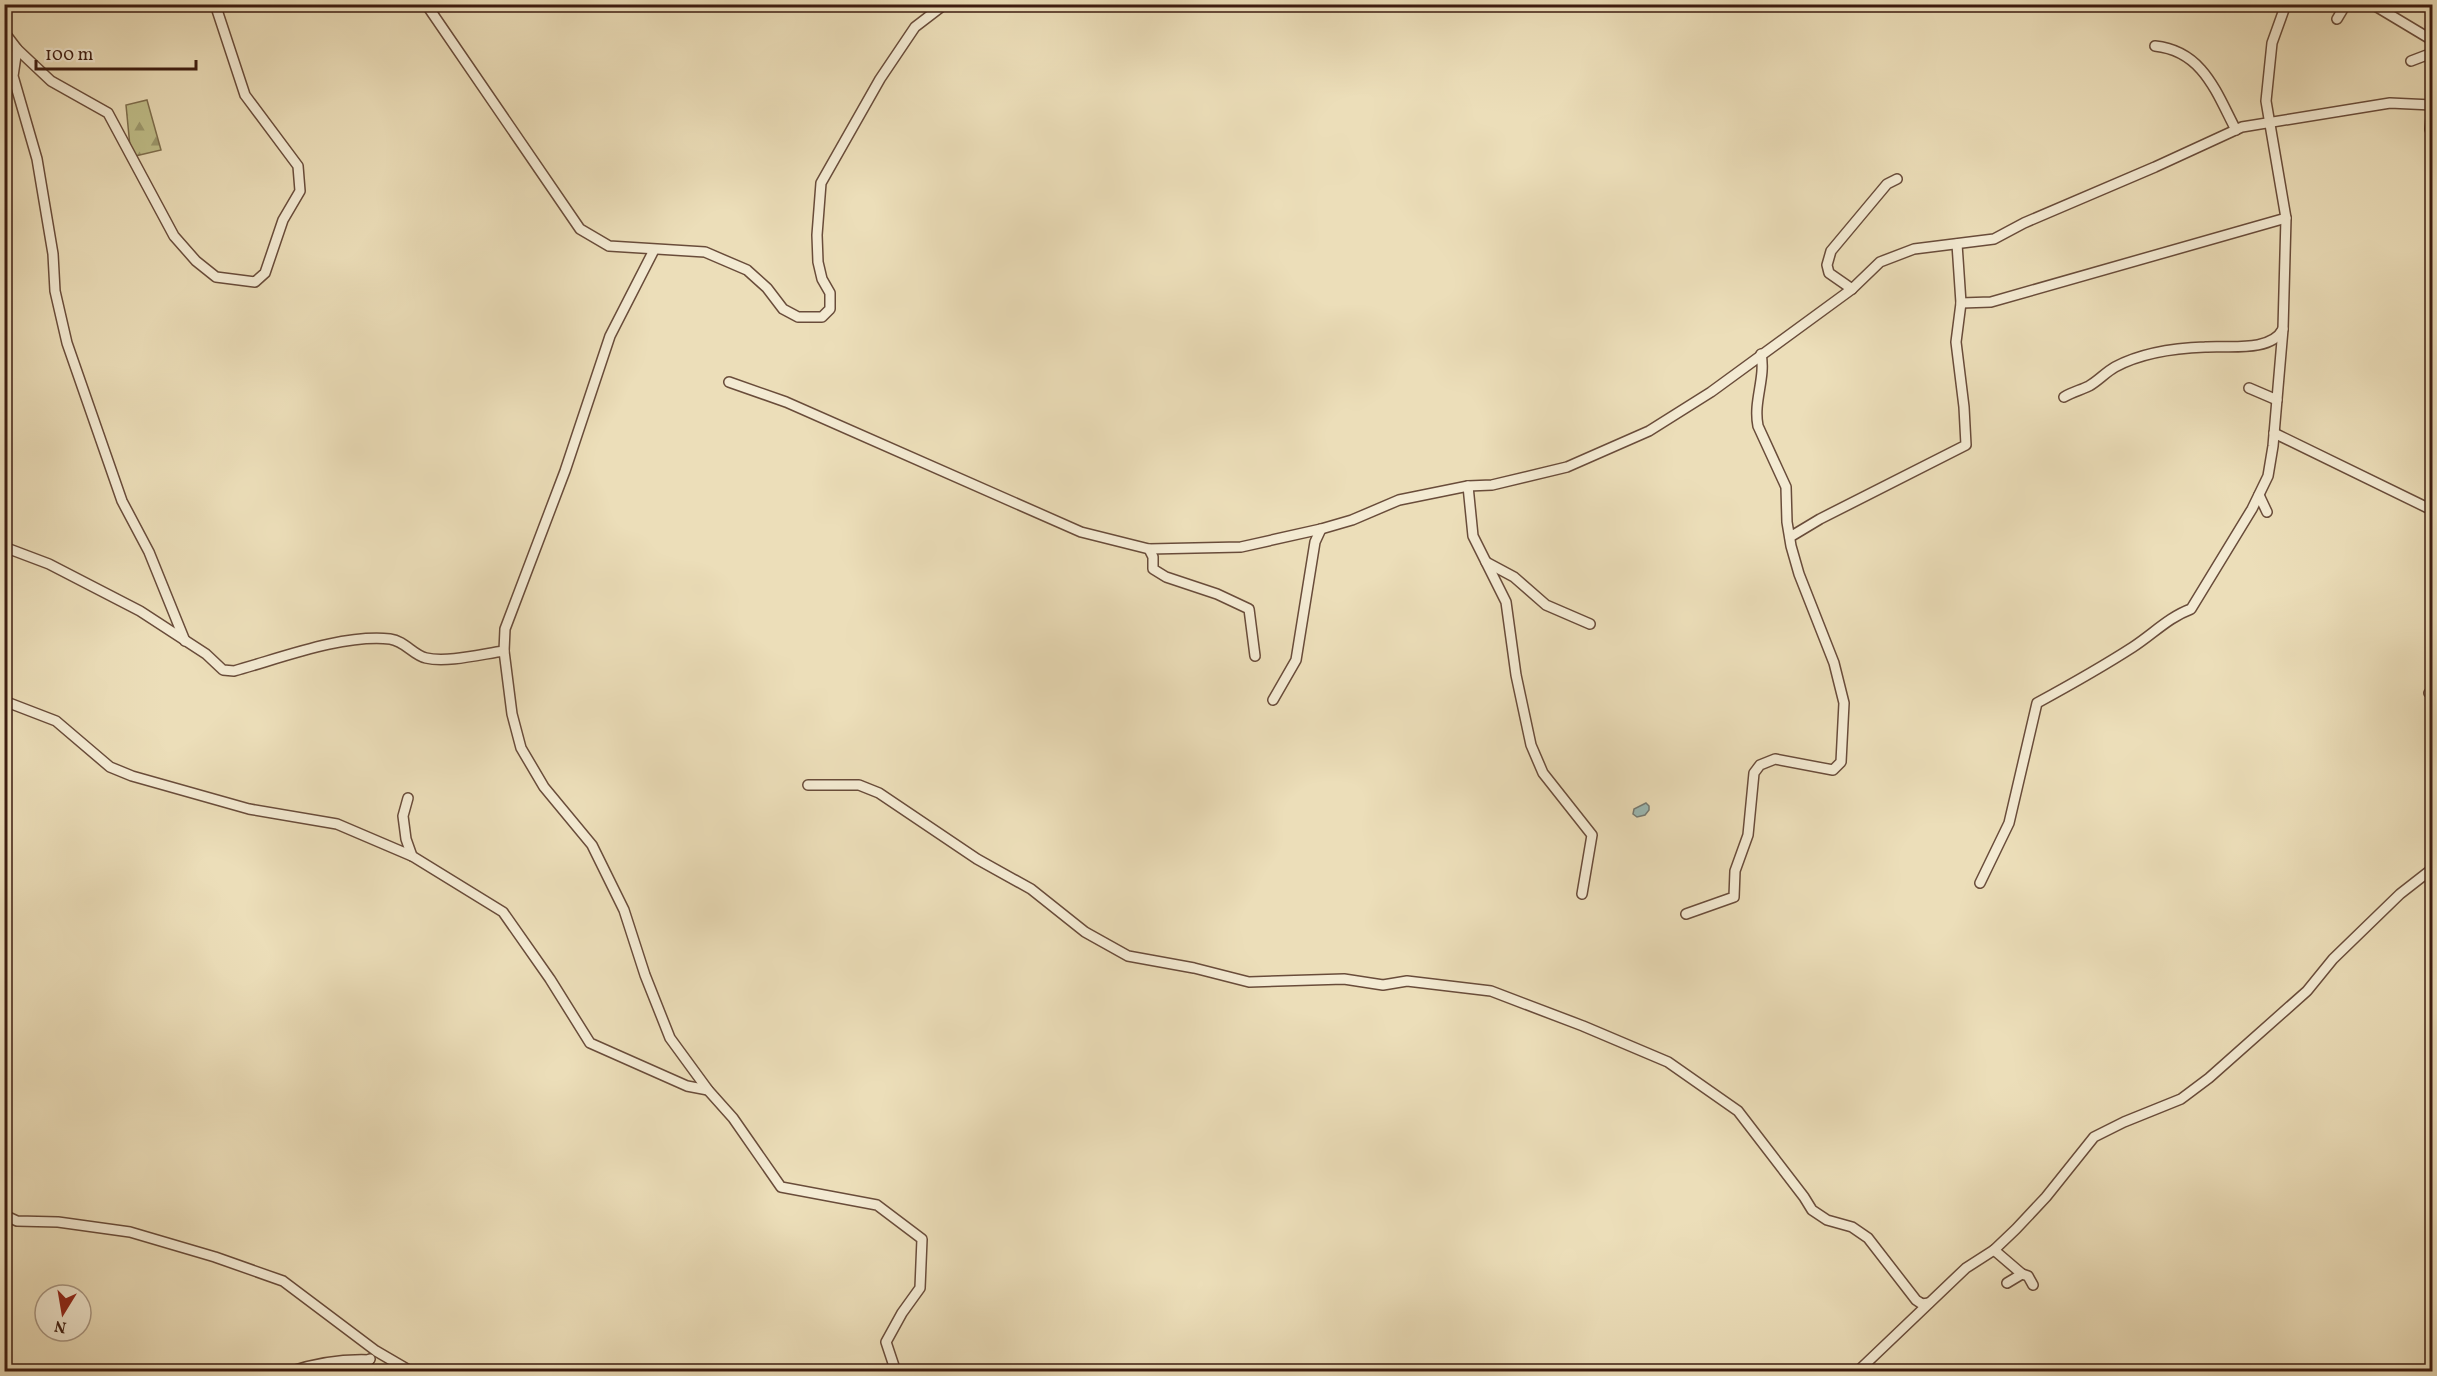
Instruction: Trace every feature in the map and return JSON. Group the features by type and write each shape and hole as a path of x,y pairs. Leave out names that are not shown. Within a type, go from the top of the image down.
{"street":[{"path":"4,32 17,49 51,81 108,112 174,236 196,261 216,277 255,282 265,273 283,220 300,191 300,176 298,166 245,95 215,4"},
{"path":"426,4 580,230 609,246 705,252 747,270 767,288 783,309 798,317 822,317 830,309 830,293 822,279 818,262 817,235 821,183 880,80 915,27 945,4"},
{"path":"1980,883 2009,823 2037,703 2136,645 2178,614 2191,609 2268,476 2283,329 2286,218 2265,101 2268,61 2286,4"},
{"path":"2337,19 2346,4"},
{"path":"2372,4 2433,40"},
{"path":"2156,46 2184,53 2193,60 2221,96 2236,130"},
{"path":"17,49 13,76 37,159 53,254 55,291 67,343 122,501 149,552 185,641"},
{"path":"2411,61 2433,53"},
{"path":"729,382 786,402 1081,532 1149,549 1241,547 1352,520 1399,500 1468,486 1492,485 1567,467 1638,435 1711,392 1852,289 1880,262 1914,249 1994,239 2024,223 2236,130 2269,121 2390,104 2433,106 2430,129 2433,135"},
{"path":"1852,289 1829,273 1827,259 1831,251 1887,184 1897,179"},
{"path":"1960,303 1991,302 2286,218"},
{"path":"1790,537 1820,519 1966,445 1956,342 1960,303 1957,244"},
{"path":"654,250 610,336 564,471 505,628 504,651 512,714 521,748 544,787 592,845 624,910 645,975 670,1038 708,1090 733,1118 781,1188 877,1205 922,1239 920,1288 902,1313 886,1342 896,1371"},
{"path":"2064,398 2090,385 2115,367 2131,359 2207,346 2252,346 2271,340 2281,334 2283,329"},
{"path":"1686,914 1734,897 1735,871 1748,835 1754,773 1760,765 1775,759 1829,771 1836,769 1841,762 1844,703 1834,663 1799,574 1787,522 1786,487 1756,417 1757,393 1763,364 1761,354"},
{"path":"2249,388 2277,400"},
{"path":"2274,433 2433,510"},
{"path":"1468,486 1473,536 1506,602 1516,675 1531,745 1543,773 1592,835 1582,894"},
{"path":"2259,495 2267,512"},
{"path":"1273,700 1296,660 1315,542 1321,529"},
{"path":"4,547 48,564 140,611 206,654 223,670 234,671 348,640 396,641 421,656 434,659 504,651"},
{"path":"1149,549 1153,557 1153,569 1166,577 1217,594 1249,609 1255,656"},
{"path":"1486,562 1515,577 1546,605 1590,624"},
{"path":"4,701 56,721 110,767 132,776 249,809 337,824 412,856 503,912 550,979 590,1043 687,1086 708,1090"},
{"path":"808,785 859,786 879,793 977,859 1031,889 1085,932 1128,956 1194,968 1249,982 1344,979 1383,985 1407,981 1491,991 1668,1062 1738,1111 1816,1214 1857,1230 1878,1249 1916,1300 1922,1304 1929,1303"},
{"path":"408,798 403,816 406,839 412,856"},
{"path":"1857,1371 1966,1269 1994,1250 2046,1197 2094,1137 2181,1099 2209,1078 2307,991 2333,959 2400,894 2433,869"},
{"path":"4,1215 17,1221 58,1222 130,1232 215,1257 283,1281 381,1354 412,1371"},
{"path":"1994,1250 2022,1274 2028,1276 2033,1285"},
{"path":"2007,1283 2022,1274"},
{"path":"352,1371 381,1354"},
{"path":"289,1371 344,1359 369,1360"}],"green space":[{"path":"147,100 161,150 131,157 126,105"}],"water":[{"path":"1646,803 1649,810 1645,815 1637,817 1633,814 1634,809"}]}
